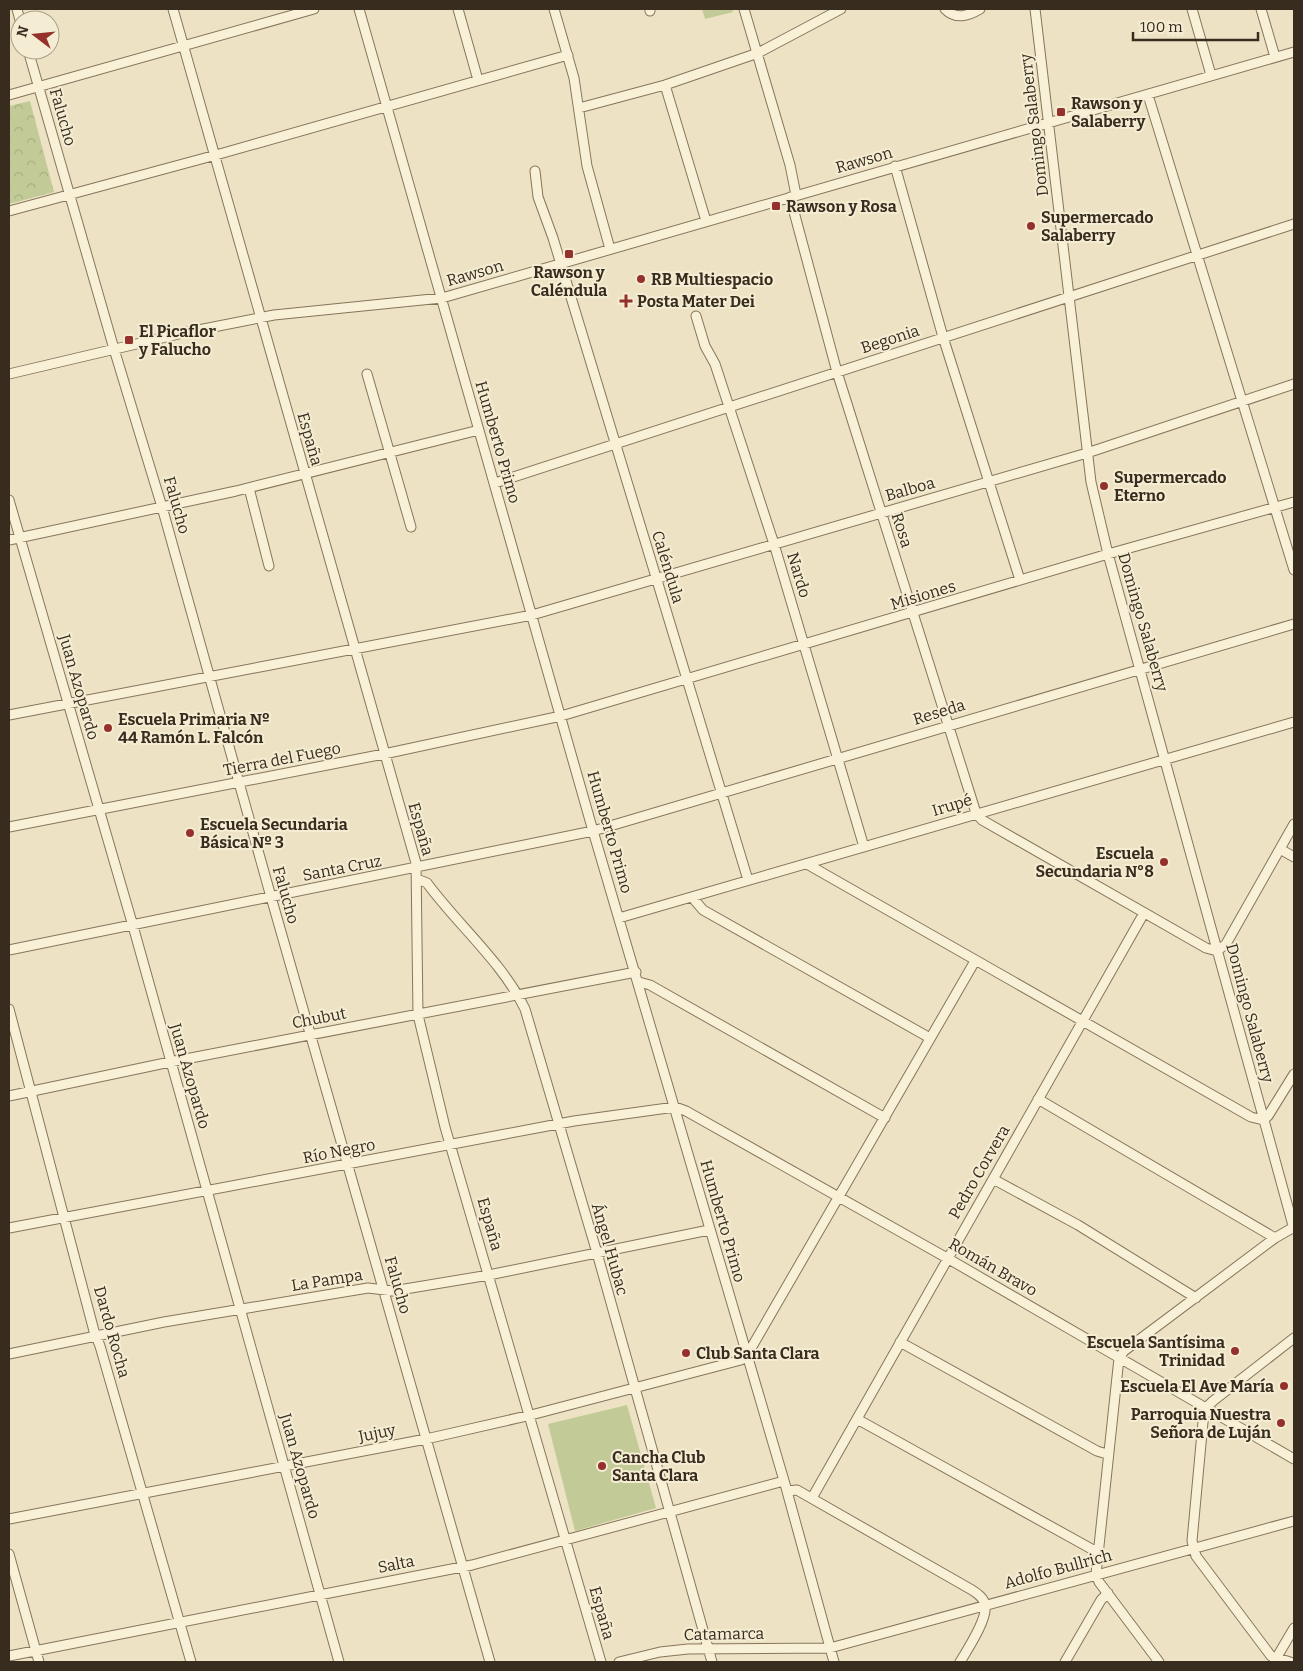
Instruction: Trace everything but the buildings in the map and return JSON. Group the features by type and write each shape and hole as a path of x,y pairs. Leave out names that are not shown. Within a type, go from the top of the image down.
{"street":[{"name":"España","path":"173,9 216,155 260,318 416,868 418,1015 452,1145 601,1662"},
{"path":"9,95 314,9"},
{"name":"Humberto Primo","path":"359,9 593,831 638,977 834,1662"},
{"path":"458,9 478,80"},
{"path":"554,9 568,55 579,108 581,137 587,166 610,249"},
{"name":"Rosa","path":"744,9 790,166 793,196 837,372 976,813"},
{"path":"579,108 665,85 758,54 841,9"},
{"path":"945,9 952,15 963,16 980,9"},
{"name":"Domingo Salaberry","path":"1035,9 1091,482 1108,554 1294,1228"},
{"path":"1192,9 1211,75"},
{"path":"1262,9 1275,57"},
{"name":"Rawson","path":"9,374 114,349 260,318 442,298 1294,52"},
{"path":"9,210 216,155 568,55"},
{"name":"Falucho","path":"31,60 114,349 162,507 310,1036 490,1662"},
{"path":"665,85 706,221"},
{"path":"1148,94 1294,570"},
{"path":"895,166 943,337 1020,580"},
{"name":"Caléndula","path":"535,171 538,197 723,792 748,880"},
{"name":"Begonia","path":"495,483 1294,224"},
{"name":"Nardo","path":"696,316 729,407 774,544 864,847"},
{"path":"367,374 411,527"},
{"name":"Balboa","path":"9,715 532,615 1087,453 1294,384"},
{"path":"9,540 249,488 479,430"},
{"path":"249,488 268,566"},
{"name":"Juan Azopardo","path":"9,500 133,926 339,1662"},
{"name":"Misiones","path":"561,716 914,614 1108,554 1294,502"},
{"name":"Reseda","path":"593,831 838,757 1294,624"},
{"name":"Tierra del Fuego","path":"9,827 384,754 561,716"},
{"name":"Irupé","path":"619,918 1294,722"},
{"path":"976,813 989,825 1206,948 1217,951 1226,944 1294,824"},
{"name":"Santa Cruz","path":"9,950 593,831"},
{"path":"1280,849 1294,857"},
{"path":"808,864 1250,1117 1263,1120 1274,1109 1294,1074"},
{"name":"Ángel Hubac","path":"417,879 427,882 518,996 525,1009 712,1662"},
{"path":"692,897 703,910 930,1038"},
{"name":"Pedro Corvera","path":"812,1498 1144,913"},
{"path":"746,1357 976,961"},
{"path":"638,977 884,1118"},
{"name":"Chubut","path":"9,1096 170,1062 518,996 638,977"},
{"name":"Dardo Rocha","path":"9,1009 97,1338 144,1493 191,1662"},
{"path":"1038,1099 1275,1238"},
{"name":"Río Negro","path":"9,1228 558,1124 675,1106"},
{"name":"Román Bravo","path":"675,1106 686,1110 947,1258 1294,1459"},
{"path":"993,1179 1078,1225 1196,1298"},
{"path":"1159,1662 1096,1574 1107,1454 1119,1358 1124,1351 1275,1238 1294,1228"},
{"name":"La Pampa","path":"9,1354 240,1309 368,1288 393,1291 489,1275 709,1230"},
{"path":"1290,1662 1275,1661 1207,1571 1193,1548 1202,1432 1206,1408 1213,1400 1294,1338"},
{"path":"900,1342 1097,1451 1107,1454"},
{"name":"Jujuy","path":"9,1519 426,1439 634,1389 741,1360 746,1357"},
{"path":"857,1419 1097,1552"},
{"path":"785,1486 812,1498 972,1590 982,1598 986,1605 982,1622 964,1661"},
{"name":"Salta","path":"9,1656 36,1649 463,1567 668,1511 785,1486"},
{"name":"Adolfo Bullrich","path":"830,1648 1294,1521"},
{"path":"9,1554 39,1662"},
{"path":"1065,1662 1101,1600 1108,1593"},
{"path":"1275,1661 1294,1628"},
{"name":"Catamarca","path":"619,1662 674,1650 708,1648 830,1648"}],"green space":[{"path":"702,9 732,9 733,12 705,19"},
{"path":"30,101 54,192 9,204 9,106"},
{"name":"Cancha Club Santa Clara","path":"627,1405 656,1508 575,1531 548,1424"}],"place":[{"name":"Rawson y Salaberry","path":"1061,112"},
{"name":"Rawson y Rosa","path":"776,206"},
{"name":"Supermercado Salaberry","path":"1031,226"},
{"name":"Rawson y Caléndula","path":"569,254"},
{"name":"RB Multiespacio","path":"641,279"},
{"name":"Posta Mater Dei","path":"626,301"},
{"name":"El Picaflor y Falucho","path":"129,340"},
{"name":"Supermercado Eterno","path":"1104,486"},
{"name":"Escuela Primaria Nº 44 Ramón L. Falcón","path":"108,728"},
{"name":"Escuela Secundaria Básica Nº 3","path":"190,833"},
{"name":"Escuela Secundaria N°8","path":"1164,862"},
{"name":"Escuela Santísima Trinidad","path":"1235,1351"},
{"name":"Club Santa Clara","path":"686,1353"},
{"name":"Escuela El Ave María","path":"1284,1386"},
{"name":"Parroquia Nuestra Señora de Luján","path":"1281,1423"},
{"name":"Cancha Club Santa Clara","path":"602,1466"}]}
